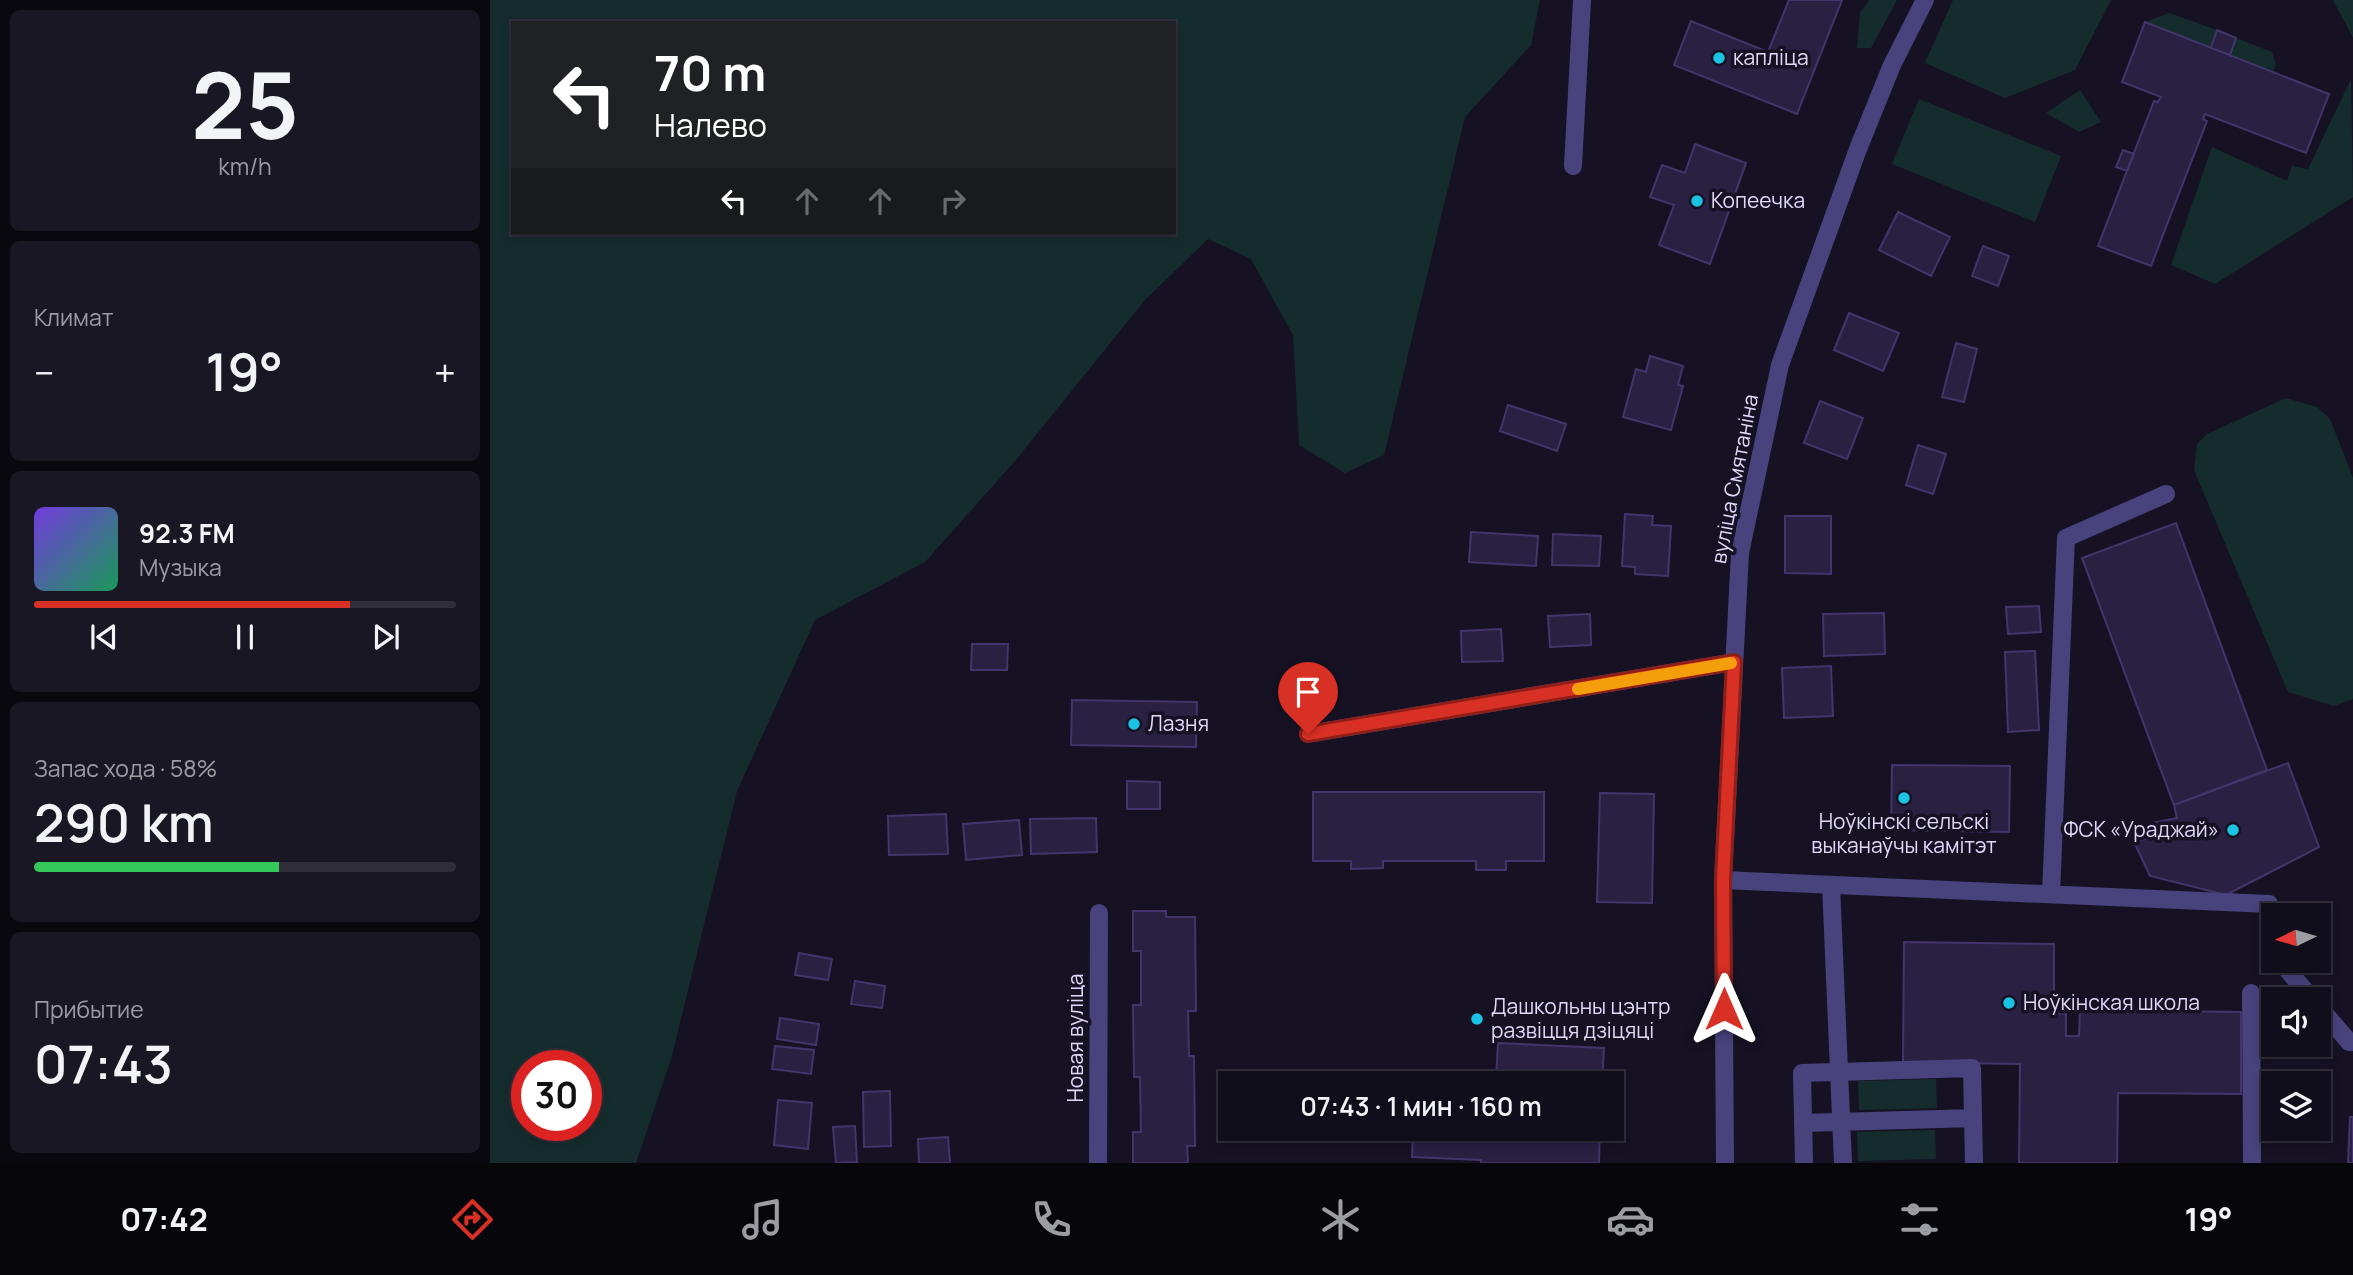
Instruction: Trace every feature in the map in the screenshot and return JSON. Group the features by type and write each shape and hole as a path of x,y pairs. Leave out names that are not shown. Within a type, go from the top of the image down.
{"street":[{"path":"1573,166 1582,0"},
{"name":"вуліца Смятаніна","path":"1725,1163 1723,880 1740,553 1780,365 1868,125 1892,65 1925,0"},
{"path":"2051,894 2066,538 2166,494"},
{"path":"1308,734 1734,662"},
{"path":"1723,880 2261,904"},
{"path":"1831,885 1843,1163"},
{"name":"Новая вуліца","path":"1098,1163 1099,913"},
{"path":"2290,973 2302,987"},
{"path":"2251,993 2252,1163"},
{"path":"2331,1021 2348,1042 2353,1042"},
{"path":"1804,1163 1802,1073 1972,1068 1974,1163"},
{"path":"1803,1123 1973,1118"}],"green space":[{"path":"490,0 1540,0 1531,45 1465,117 1384,455 1345,473 1299,445 1293,335 1251,259 1208,239 1144,301 1015,461 925,562 815,620 737,791 671,1059 636,1163 490,1163"},
{"path":"1869,0 1897,0 1871,48 1857,48 1860,13"},
{"path":"1953,0 2111,0 2075,70 2005,98 1925,63"},
{"path":"2333,0 2353,0 2353,38"},
{"path":"2169,13 2217,30 2211,48 2145,22"},
{"path":"2236,38 2272,52 2276,65 2273,72 2230,55"},
{"path":"2351,79 2353,197 2215,284 2171,265 2212,147 2287,181 2292,166 2308,169"},
{"path":"2080,90 2101,122 2079,132 2046,113"},
{"path":"1919,99 2061,156 2035,222 1892,164"},
{"path":"2286,398 2317,407 2330,419 2353,478 2353,699 2334,706 2288,692 2194,470 2197,444 2207,434"},
{"path":"1936,1079 1937,1108 1859,1110 1858,1081"},
{"path":"1935,1130 1936,1159 1858,1161 1857,1132"}],"building":[{"path":"1789,0 1842,0 1797,114 1674,65 1691,21 1768,52"},
{"path":"2145,22 2329,94 2306,153 2205,114 2203,119 2207,121 2151,266 2098,246 2154,101 2158,102 2161,97 2122,82"},
{"path":"2217,30 2236,38 2230,55 2211,48"},
{"name":"Копеечка","path":"1695,144 1746,163 1710,264 1659,245 1674,205 1650,197 1662,165 1685,173"},
{"path":"2123,150 2134,154 2127,171 2116,167"},
{"path":"1898,212 1950,237 1931,276 1879,250"},
{"path":"1983,246 2009,256 1998,286 1972,276"},
{"path":"1849,313 1899,333 1883,371 1834,350"},
{"path":"1956,343 1977,349 1964,402 1942,397"},
{"path":"1650,356 1683,366 1678,385 1683,386 1671,430 1623,417 1636,369 1646,372"},
{"path":"1820,401 1863,418 1847,459 1804,443"},
{"path":"1508,405 1566,424 1557,451 1500,431"},
{"path":"1918,445 1946,454 1933,494 1906,485"},
{"path":"1625,514 1653,516 1652,525 1671,526 1668,576 1635,574 1635,567 1622,566"},
{"path":"1785,516 1831,516 1831,574 1785,573"},
{"path":"2176,523 2267,770 2174,805 2082,558"},
{"path":"1471,532 1538,536 1536,566 1469,562"},
{"path":"1553,534 1601,536 1599,566 1552,565"},
{"path":"2039,606 2041,632 2008,634 2006,607"},
{"path":"1884,613 1885,654 1824,656 1823,614"},
{"path":"1590,614 1591,645 1550,647 1548,616"},
{"path":"1501,629 1503,661 1462,662 1461,631"},
{"path":"972,644 1008,644 1007,670 971,670"},
{"path":"2035,651 2039,730 2008,732 2005,652"},
{"path":"1831,666 1833,716 1784,718 1782,668"},
{"name":"Лазня","path":"1072,700 1197,702 1196,747 1071,745"},
{"name":"ФСК «Ураджай»","path":"2288,763 2319,847 2226,895 2150,876 2134,842 2156,836 2152,823 2177,818 2174,805"},
{"path":"1892,765 2010,766 2009,832 1891,830"},
{"path":"1127,781 1160,782 1160,809 1127,809"},
{"path":"1313,792 1544,792 1544,861 1506,861 1506,870 1476,870 1476,861 1383,861 1383,868 1351,869 1351,861 1313,861"},
{"path":"1600,793 1654,794 1652,903 1597,902"},
{"path":"946,814 948,854 889,855 888,816"},
{"path":"1096,818 1097,852 1031,854 1030,819"},
{"path":"1019,820 1022,855 966,860 963,824"},
{"path":"1133,911 1166,911 1166,917 1195,917 1196,1011 1188,1011 1189,1056 1194,1056 1195,1146 1187,1146 1188,1163 1133,1163 1133,1132 1141,1132 1140,1077 1134,1077 1133,1005 1141,1005 1141,951 1133,951"},
{"path":"1904,942 2054,944 2054,1013 2066,1014 2066,1036 2079,1036 2080,1010 2241,1012 2241,1094 2118,1093 2117,1163 2019,1163 2020,1064 1903,1062"},
{"path":"799,953 832,959 828,980 795,975"},
{"path":"855,981 885,986 882,1008 851,1004"},
{"path":"780,1018 819,1024 816,1045 777,1039"},
{"path":"1498,1043 1604,1048 1603,1071 1496,1071"},
{"path":"775,1046 814,1050 811,1074 772,1069"},
{"path":"890,1091 891,1146 864,1147 863,1092"},
{"path":"778,1100 812,1103 808,1149 774,1145"},
{"path":"2350,1117 2353,1117 2353,1163 2348,1163"},
{"path":"855,1126 857,1162 836,1163 833,1127"},
{"path":"948,1137 950,1163 919,1163 918,1139"},
{"path":"1413,1141 1600,1141 1599,1163 1481,1163 1481,1160 1412,1157"}],"slow traffic":[{"path":"1578,689 1731,663"}],"place":[{"name":"капліца","path":"1719,58"},
{"name":"Копеечка","path":"1697,201"},
{"name":"Лазня","path":"1134,724"},
{"name":"Ноўкінскі сельскі выканаўчы камітэт","path":"1904,798"},
{"name":"ФСК «Ураджай»","path":"2233,830"},
{"name":"Ноўкінская школа","path":"2009,1003"},
{"name":"Дашкольны цэнтр развіцця дзіцяці","path":"1477,1019"}],"route":[{"path":"1308,734 1734,662 1723,880 1724,1009"}]}
